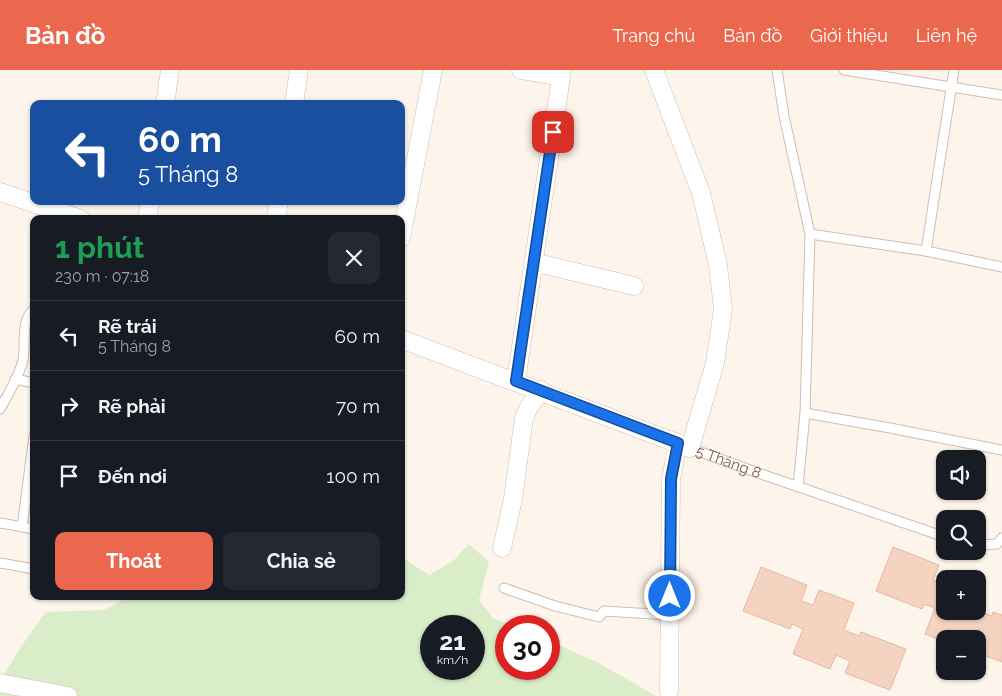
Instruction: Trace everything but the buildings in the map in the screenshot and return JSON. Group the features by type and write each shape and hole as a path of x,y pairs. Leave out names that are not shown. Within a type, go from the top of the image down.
{"street":[{"path":"166,100 170,70"},
{"path":"295,100 299,70"},
{"path":"405,217 433,70"},
{"path":"516,381 562,73 521,70"},
{"path":"654,70 700,193 718,265 722,309 714,363 671,479 669,691"},
{"path":"0,192 47,213"},
{"path":"533,262 634,286"},
{"name":"5 Tháng 8","path":"405,340 684,445"},
{"path":"502,548 513,499 524,418 541,390"},
{"path":"0,683 68,696"}],"lane":[{"path":"777,70 784,116 810,234 805,413 798,487"},
{"path":"844,70 1002,95"},
{"path":"926,251 954,70"},
{"path":"810,234 926,251 1002,267"},
{"path":"0,409 23,361 28,314 30,312"},
{"path":"15,379 30,382"},
{"path":"805,413 1002,450"},
{"name":"5 Tháng 8","path":"684,445 798,487 936,534"},
{"path":"22,527 30,466"},
{"path":"0,524 30,528"},
{"path":"986,545 997,544 1002,538"},
{"path":"0,563 30,568"},
{"path":"504,588 555,606 599,617 604,611 670,615"}],"green space":[{"path":"469,544 489,562 479,600 495,619 495,680 560,680 560,646 597,662 656,696 0,696 0,681 22,645 46,612 105,610 122,600 405,600 405,560 429,575 453,561"}],"route":[{"path":"553,132 516,381 678,443 671,479 670,596"}]}
